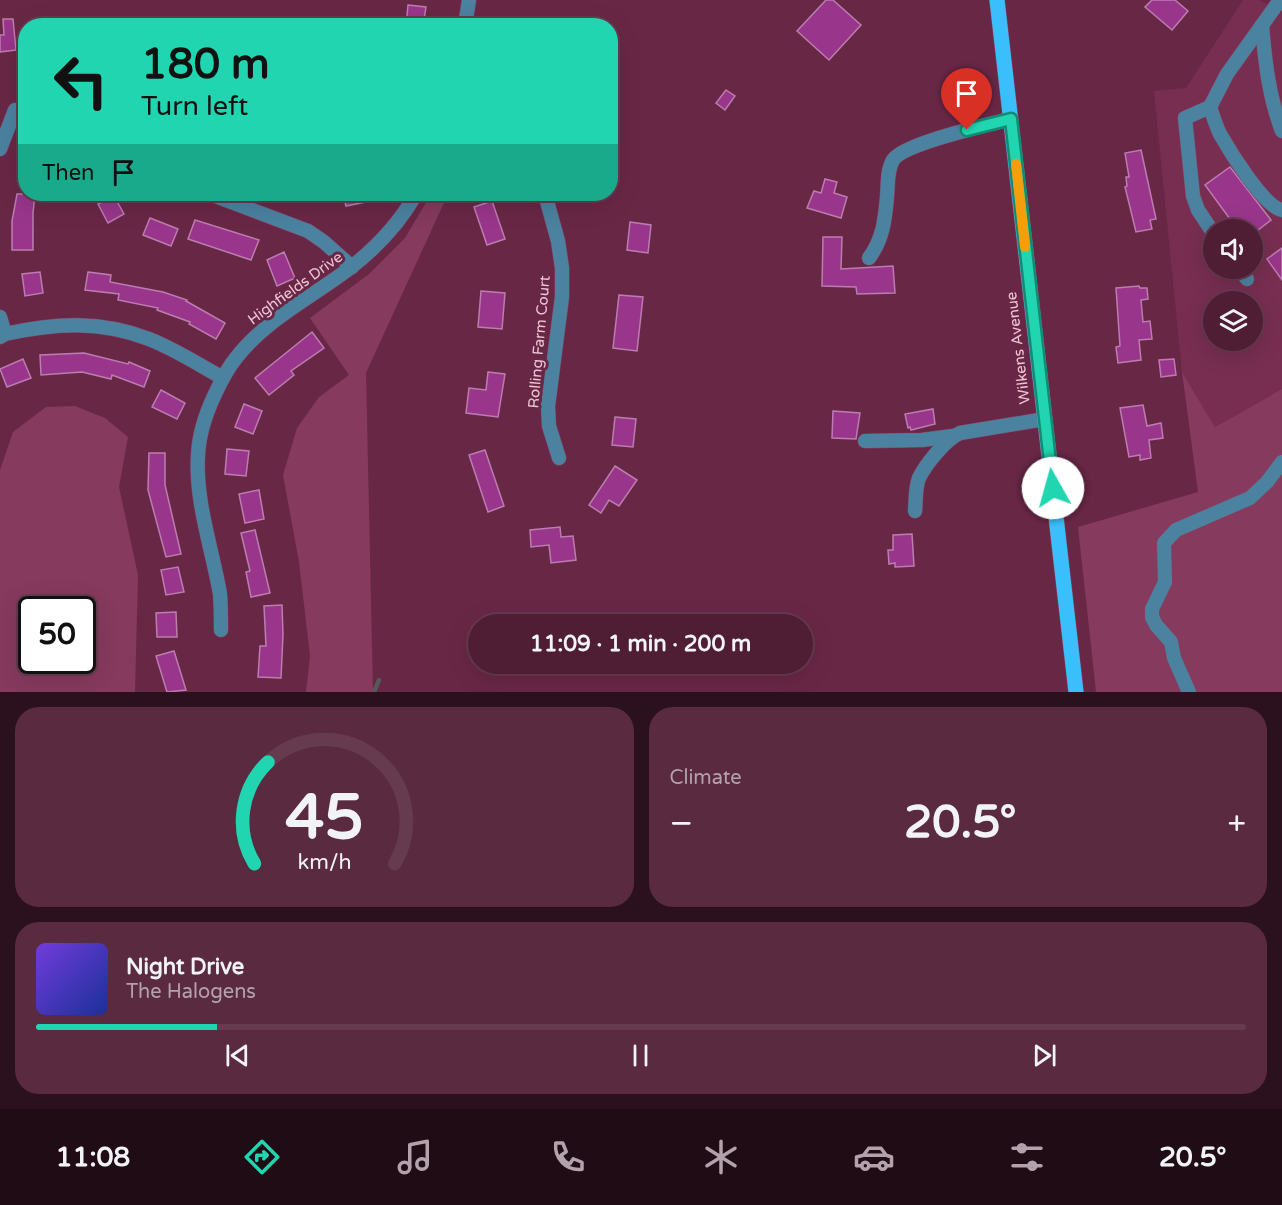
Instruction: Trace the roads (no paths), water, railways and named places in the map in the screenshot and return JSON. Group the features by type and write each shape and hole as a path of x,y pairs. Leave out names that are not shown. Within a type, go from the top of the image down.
{"main road":[{"name":"Wilkens Avenue","path":"997,0 1076,692"}],"street":[{"path":"466,18 469,0"},
{"path":"1204,219 1198,210 1194,196 1185,118 1210,107 1227,74 1280,0"},
{"path":"1262,25 1265,68 1282,131"},
{"path":"1210,107 1219,132 1231,152 1265,199 1277,209 1282,210"},
{"path":"0,149 15,110"},
{"path":"869,258 877,248 884,224 889,171 895,157 914,147 1011,119"},
{"path":"229,201 308,231 352,267"},
{"name":"Highfields Drive","path":"221,630 220,597 199,481 198,454 202,425 223,378 235,358 270,325 352,267 374,248 396,224 411,201"},
{"name":"Rolling Farm Court","path":"547,201 558,242 562,268 562,297 548,406 549,426 559,458"},
{"path":"0,317 2,335 42,326 85,324 148,339 223,378"},
{"path":"865,441 922,440 1045,419"},
{"path":"915,511 919,479 941,447 953,436"},
{"path":"1190,692 1174,658 1171,642 1152,617 1152,609 1165,582 1164,543 1176,530 1250,498 1267,482 1282,462"}],"waterway":[{"path":"374,692 379,680"}]}
